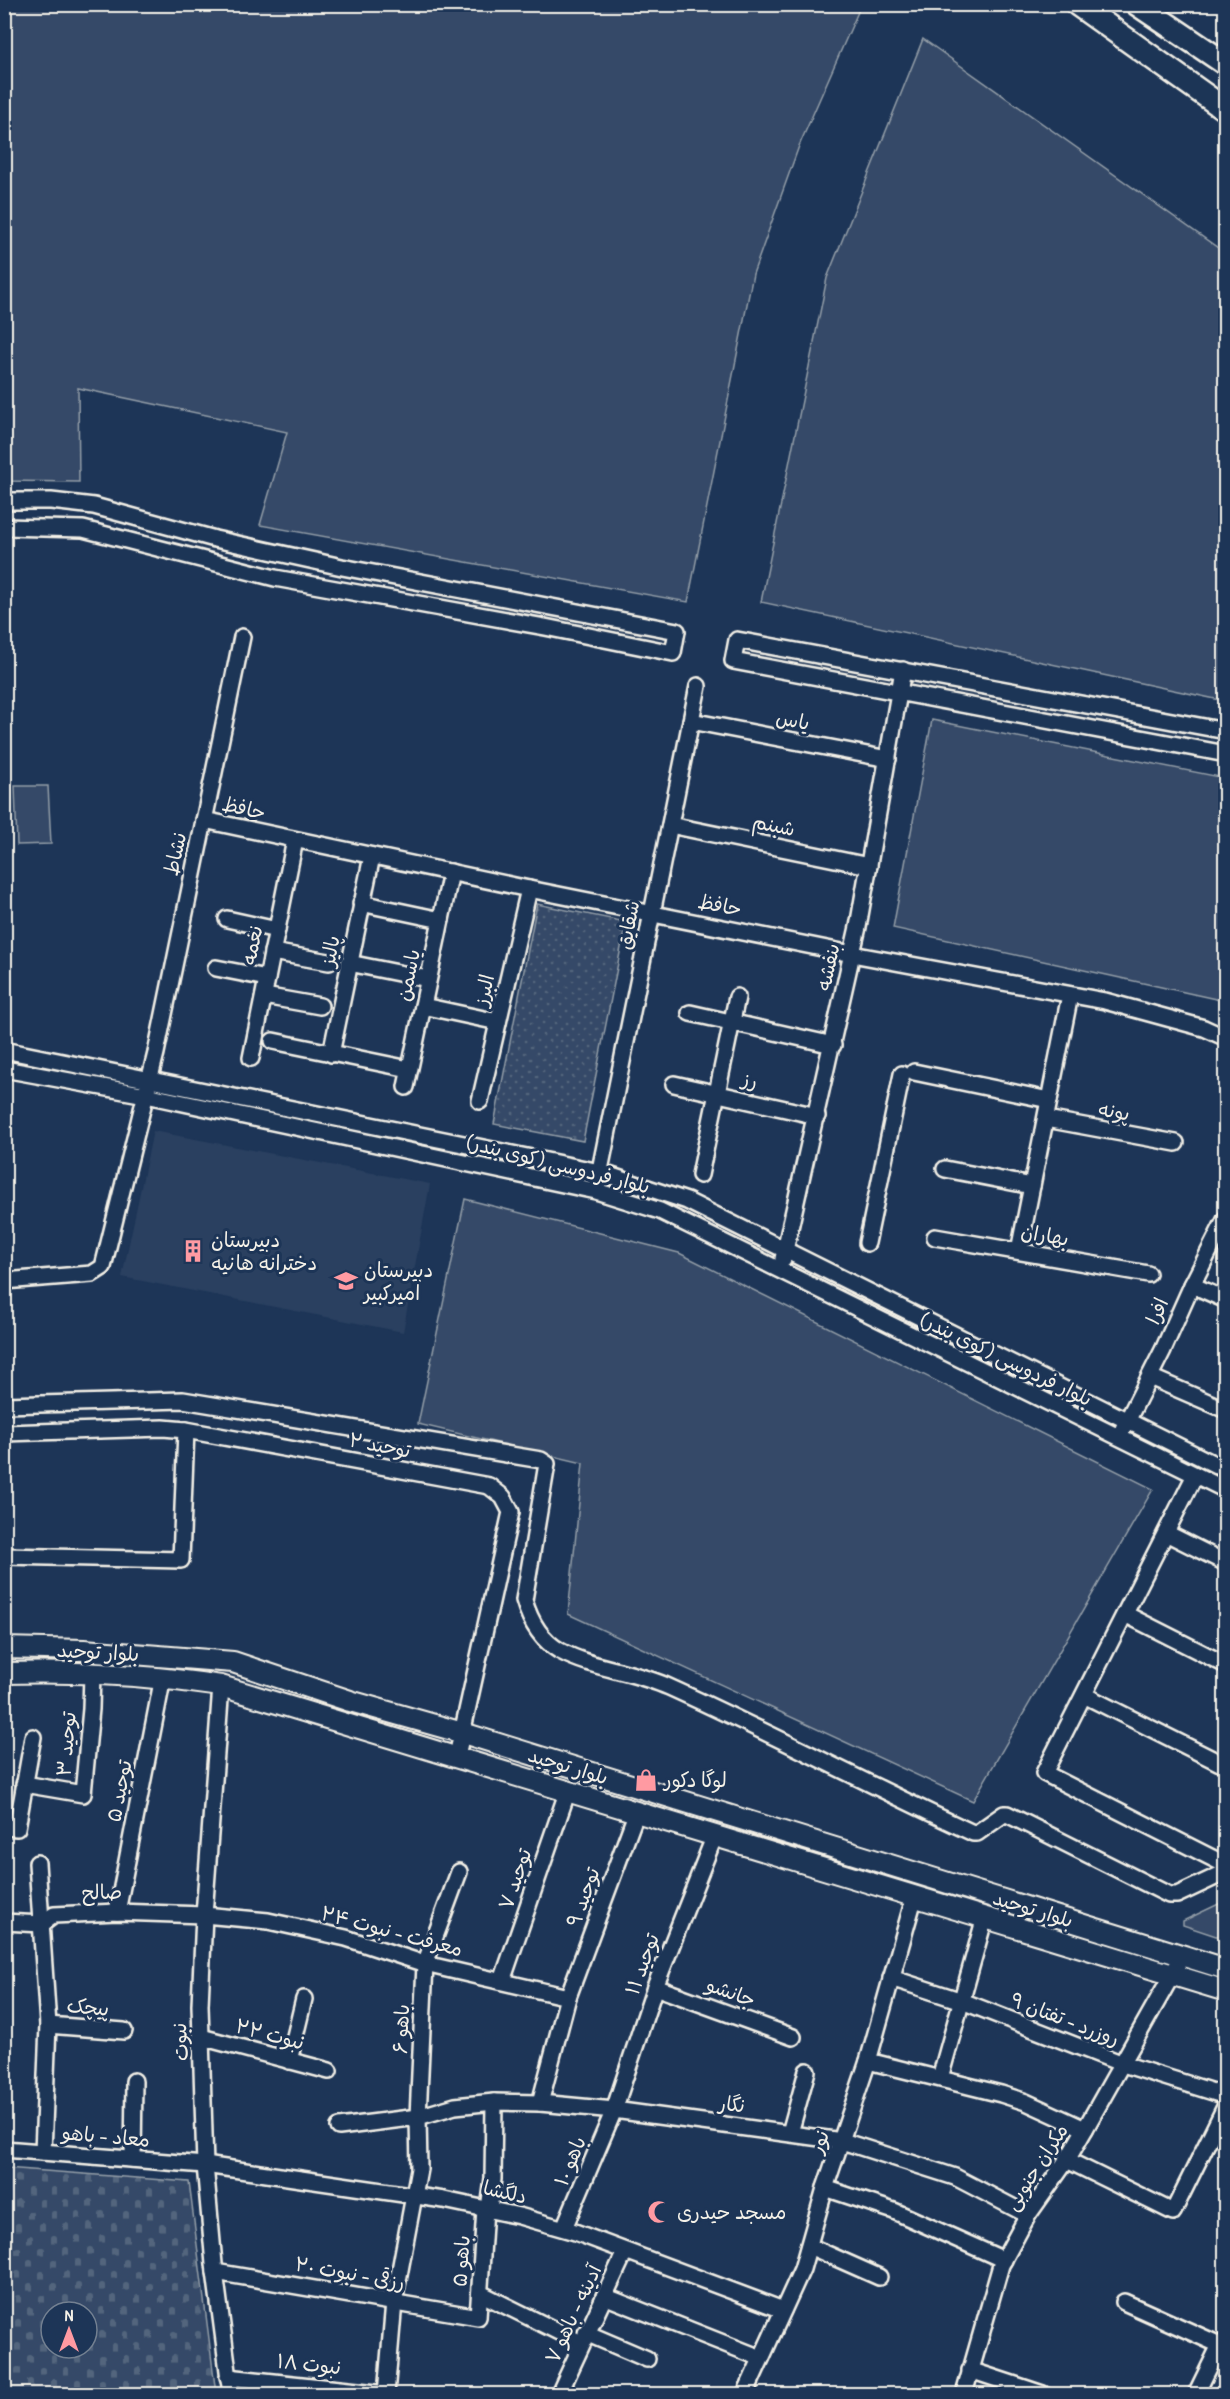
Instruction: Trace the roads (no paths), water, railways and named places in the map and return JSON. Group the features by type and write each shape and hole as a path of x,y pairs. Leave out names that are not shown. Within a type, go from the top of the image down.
{"highway":[{"path":"1077,4 1226,110"},
{"path":"1137,4 1226,64"}],"main road":[{"name":"بلوار توحید","path":"4,1648 84,1650 233,1662 350,1701 463,1733 1226,1969"},
{"name":"بلوار توحید","path":"4,1673 92,1673 163,1677 221,1686 1226,1990"}],"street":[{"path":"4,501 51,501 107,509 215,539 342,567 677,631 672,652 275,578 83,529 4,527"},
{"path":"50,527 51,501"},
{"path":"478,615 484,594"},
{"name":"نشاط","path":"4,1281 92,1274 103,1267 146,1095 242,637"},
{"path":"1226,731 737,640 733,661 1226,754"},
{"name":"بنفشه","path":"780,1270 817,1116 852,954 903,670"},
{"name":"شقایق","path":"596,1191 698,686"},
{"name":"یاس","path":"691,721 888,759"},
{"name":"حافظ","path":"204,820 529,889 1070,995 1158,1014 1204,1028 1226,1038"},
{"name":"شبنم","path":"670,825 869,866"},
{"name":"نغمه","path":"251,1059 295,840"},
{"name":"پالیز","path":"331,1054 372,856"},
{"name":"یاسمن","path":"406,1087 452,872"},
{"name":"البرز","path":"480,1101 529,889"},
{"path":"361,903 441,920"},
{"path":"227,919 277,930"},
{"path":"272,952 329,962"},
{"path":"349,963 428,979"},
{"path":"216,968 267,978"},
{"path":"1019,1251 1070,995"},
{"path":"264,996 320,1006"},
{"path":"700,1175 737,997"},
{"path":"423,1006 498,1022"},
{"path":"690,1013 833,1045"},
{"path":"273,1041 410,1069"},
{"name":"بلوار فردوسی (کوی بندر)","path":"4,1050 600,1172 687,1201 1226,1470"},
{"name":"بلوار فردوسی (کوی بندر)","path":"4,1069 146,1095 596,1191 660,1211 1226,1490"},
{"path":"867,1243 908,1073 1049,1100"},
{"name":"رز","path":"674,1084 817,1116"},
{"name":"پونه","path":"1046,1119 1176,1143"},
{"path":"366,1142 370,1124"},
{"path":"945,1169 1032,1186"},
{"name":"افرا","path":"1119,1437 1226,1218"},
{"name":"بهاران","path":"935,1237 1148,1274"},
{"path":"1192,1285 1226,1300"},
{"path":"1150,1377 1226,1410"},
{"path":"4,1405 183,1400 540,1460 547,1464 524,1600 530,1620 541,1634 559,1650 594,1664 666,1685 973,1833 977,1833 1007,1814 1169,1895 1177,1895 1226,1872"},
{"name":"توحید ۲","path":"4,1433 164,1428 186,1430 489,1486 503,1497 511,1512 457,1756"},
{"path":"4,1556 181,1560 186,1430"},
{"path":"1195,1475 1044,1773 1226,1865"},
{"path":"1166,1533 1226,1563"},
{"path":"1125,1614 1226,1665"},
{"name":"توحید ۳","path":"24,1784 83,1794 92,1673"},
{"name":"توحید ۵","path":"117,1912 163,1677"},
{"name":"نبوت","path":"221,1686 204,1915 200,2006 205,2165 215,2272 231,2394"},
{"path":"1084,1695 1226,1766"},
{"path":"4,1827 17,1828 33,1737"},
{"name":"توحید ۷","path":"502,1981 568,1790"},
{"name":"توحید ۹","path":"540,2103 568,1997 637,1811"},
{"name":"توحید ۱۱","path":"614,2110 655,1987 715,1835"},
{"path":"37,1863 48,2025 43,2152"},
{"name":"باهو ۶","path":"386,2394 394,2302 419,2169 418,2117 425,1964 459,1872"},
{"name":"نور","path":"745,2394 802,2269 825,2188 868,2061 915,1895"},
{"name":"صالح","path":"4,1922 42,1923 54,1915 117,1912 204,1915"},
{"name":"معرفت - نبوت ۲۴","path":"204,1915 268,1922 346,1938 425,1964 568,1997"},
{"path":"940,2078 985,1917"},
{"name":"مکران جنوبی","path":"964,2394 1004,2260 1028,2215 1067,2160 1183,1956"},
{"name":"روزرد - تفتان ۹","path":"891,1978 962,2001 1123,2064 1226,2096"},
{"name":"جانشو","path":"655,1987 793,2037"},
{"path":"289,2061 304,1999"},
{"name":"پیچک","path":"48,2025 124,2031"},
{"name":"نبوت ۲۲","path":"201,2037 329,2071"},
{"path":"868,2061 1026,2102 1085,2129"},
{"path":"790,2133 807,2071"},
{"path":"133,2159 134,2081"},
{"name":"نگار","path":"339,2127 418,2117 455,2106 494,2102 540,2103 614,2110 842,2141 955,2177 1028,2215"},
{"name":"باهو ۵","path":"478,2317 487,2209 493,2179 494,2102"},
{"path":"1067,2160 1173,2212 1226,2104"},
{"name":"باهو ۱۰","path":"564,2228 614,2110"},
{"name":"معاد - باهو","path":"4,2149 205,2165"},
{"name":"دلگشا","path":"205,2165 416,2194 564,2228 783,2310"},
{"path":"825,2188 894,2211 1004,2260"},
{"path":"809,2246 879,2277"},
{"name":"آدینه - باهو ۷","path":"559,2394 625,2252"},
{"name":"رزقی - نبوت ۲۰","path":"215,2272 478,2317"},
{"path":"480,2293 584,2338 646,2359"},
{"path":"604,2296 761,2358"},
{"path":"1124,2301 1223,2341 1196,2394"},
{"path":"970,2370 1043,2394"},
{"name":"نبوت ۱۸","path":"228,2377 386,2394"}],"place":[{"name":"دبیرستان دخترانه هانیه","path":"193,1251"},
{"name":"دبیرستان امیرکبیر","path":"346,1281"},
{"name":"لوگا دکور","path":"646,1780"},
{"name":"مسجد حیدری","path":"659,2212"}]}
